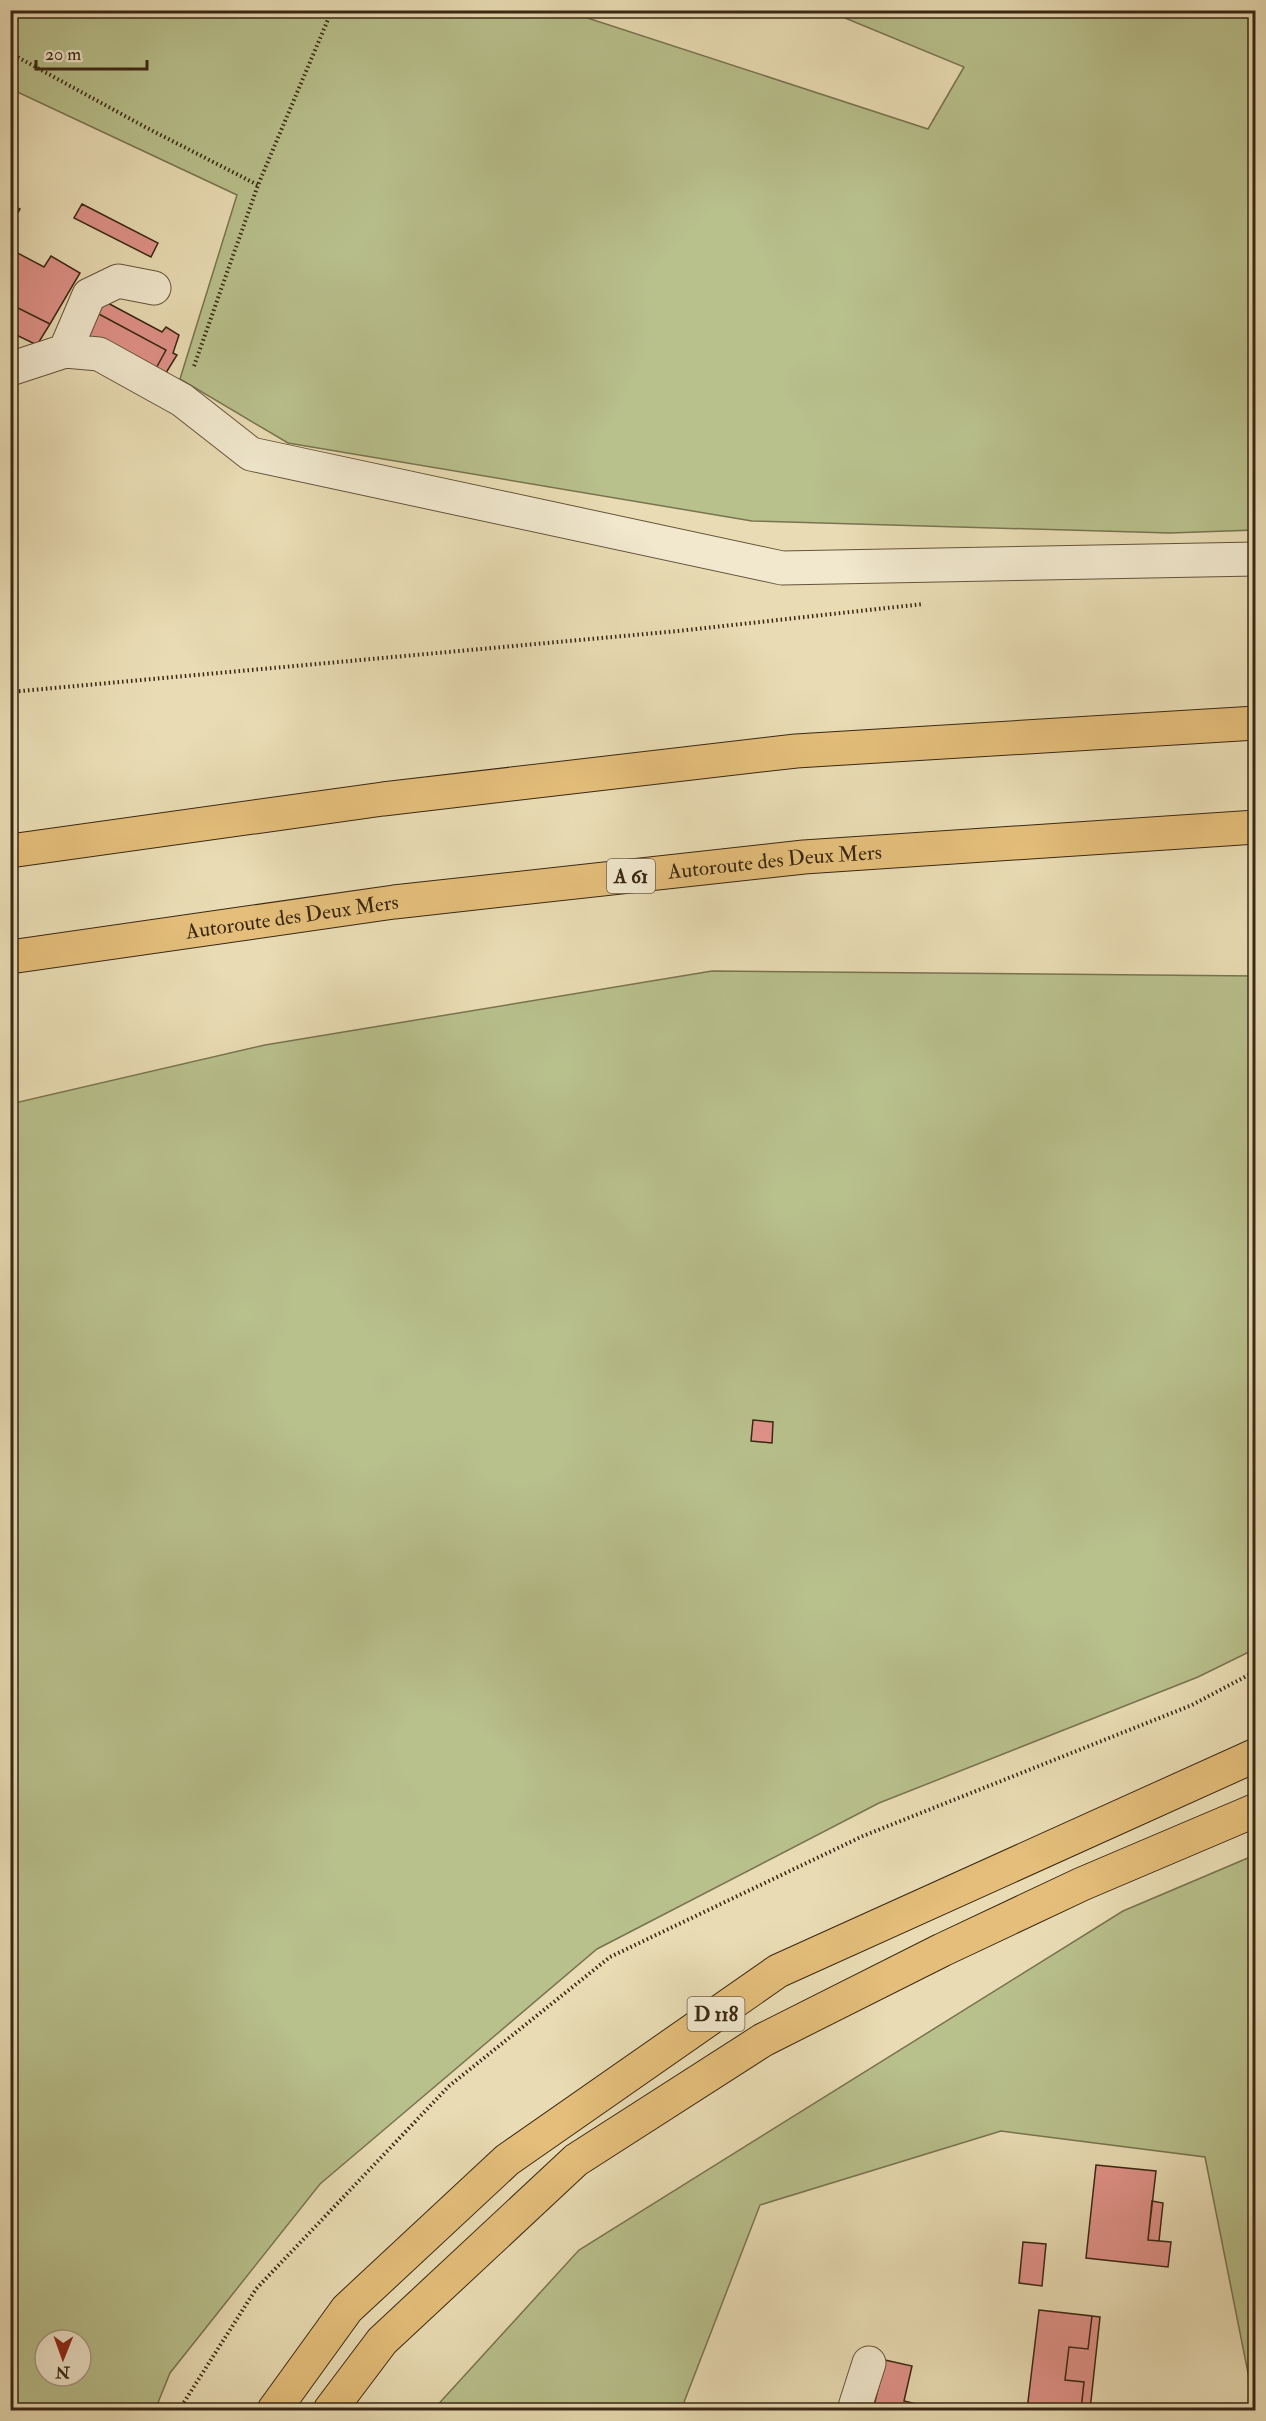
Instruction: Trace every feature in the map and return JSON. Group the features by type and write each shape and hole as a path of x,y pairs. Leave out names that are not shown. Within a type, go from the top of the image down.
{"main road":[{"path":"10,850 383,799 796,751 1256,723"},
{"name":"Autoroute des Deux Mers","path":"10,957 394,902 792,858 1256,827"},
{"name":"D 118","path":"274,2410 347,2309 507,2160 778,1971 1256,1755"},
{"name":"D 118","path":"330,2410 382,2341 585,2154 763,2040 942,1950 1082,1884 1256,1810"}],"lane":[{"path":"65,351 89,295 118,281 154,288"},
{"path":"10,369 65,351 99,354 182,400 251,454 782,567 1256,559"},
{"path":"854,2410 869,2362"}],"path":[{"path":"182,400 258,185 332,10"},
{"path":"10,53 147,128 258,185"},
{"path":"10,692 678,631 928,603"},
{"path":"179,2410 256,2289 441,2094 610,1957 863,1836 1192,1705 1256,1671"}],"green space":[{"path":"11,11 566,11 928,129 964,67 828,11 1255,11 1255,530 1170,533 752,521 288,443 180,379 237,195 11,89"},
{"path":"712,971 1255,976 1255,1649 1198,1677 879,1803 597,1949 320,2184 170,2373 155,2410 11,2410 10,1104 265,1045"},
{"path":"1255,1855 1255,2408 1205,2157 1001,2131 760,2205 681,2410 433,2410 579,2250 1123,1911"}],"building":[{"path":"10,204 20,209 10,226"},
{"path":"82,204 158,243 151,257 74,218"},
{"path":"10,249 44,267 51,256 80,273 50,324 10,304"},
{"path":"104,301 162,332 166,327 179,335 173,353 177,355 164,376 154,372 166,350 97,313"},
{"path":"10,304 50,324 37,345 10,332"},
{"path":"97,313 166,350 154,372 85,334"},
{"path":"753,1420 773,1422 772,1443 751,1441"},
{"path":"1096,2165 1156,2171 1148,2240 1171,2242 1168,2267 1086,2258"},
{"path":"1152,2201 1163,2203 1159,2241 1148,2240"},
{"path":"1023,2242 1046,2244 1042,2286 1019,2283"},
{"path":"1039,2310 1092,2316 1088,2349 1069,2347 1065,2380 1084,2382 1081,2410 1027,2410"},
{"path":"1092,2316 1100,2317 1090,2410 1081,2410 1084,2382 1065,2380 1069,2347 1088,2349"},
{"path":"885,2360 912,2366 904,2401 925,2406 924,2410 873,2410"}]}
